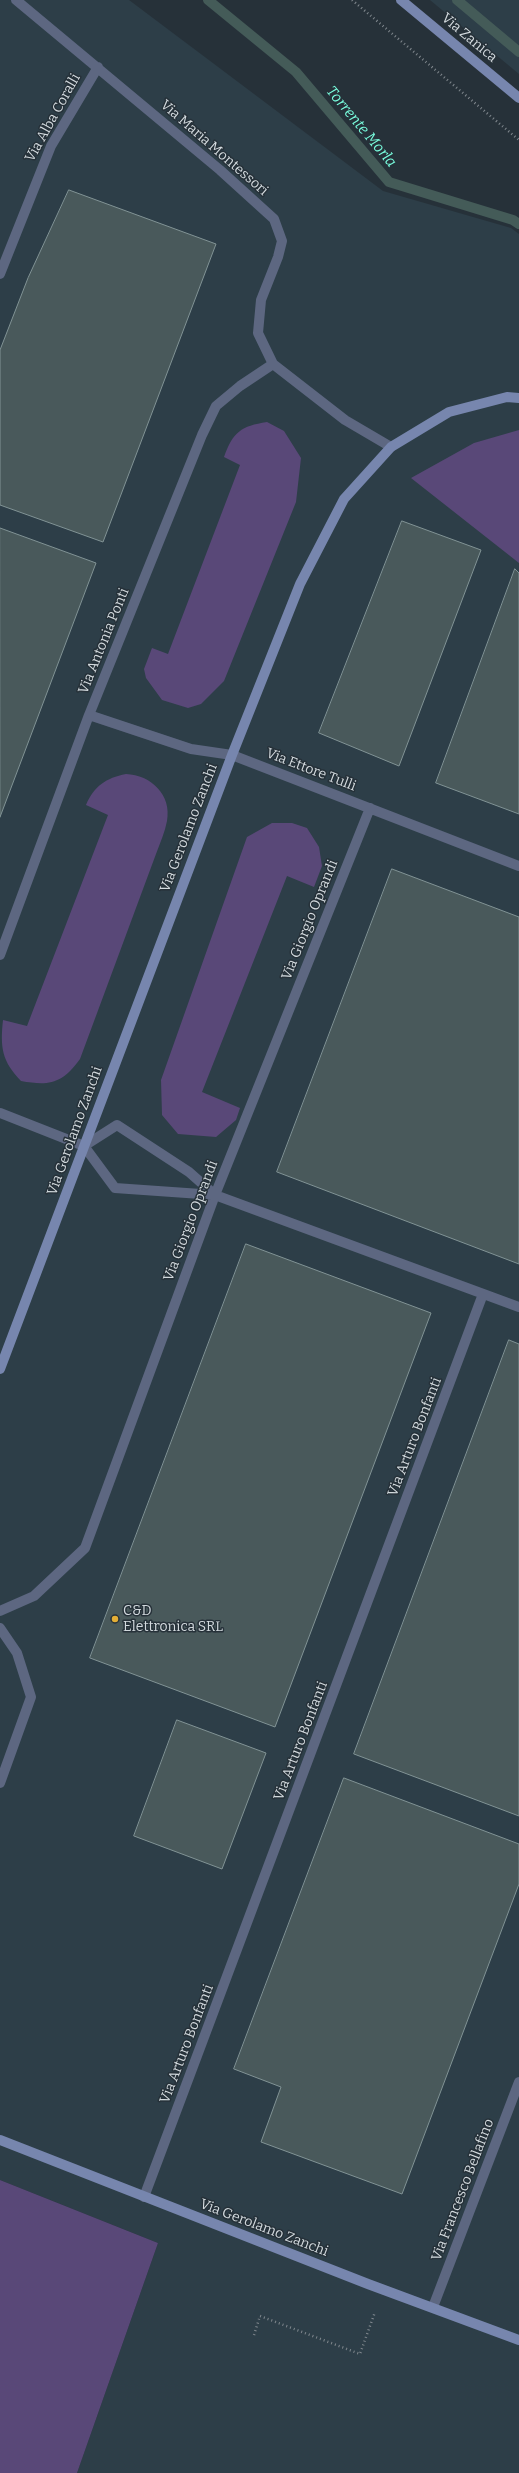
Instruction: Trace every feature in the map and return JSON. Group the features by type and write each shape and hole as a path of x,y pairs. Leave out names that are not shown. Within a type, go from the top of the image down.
{"street":[{"name":"Via Maria Montessori","path":"16,0 98,67 274,219 282,241 278,257 261,300 258,333 273,364"},
{"name":"Via Zanica","path":"401,0 519,98"},
{"name":"Via Alba Coralli","path":"0,274 51,146 98,67"},
{"path":"273,364 345,420 391,448"},
{"name":"Via Antonia Ponti","path":"0,955 89,715 202,435 216,406 240,386 273,364"},
{"name":"Via Gerolamo Zanchi","path":"0,1369 232,755 300,584 344,499 391,448 449,412 507,397 519,398"},
{"name":"Via Ettore Tulli","path":"89,715 191,749 232,755 519,866"},
{"name":"Via Giorgio Oprandi","path":"0,1611 34,1596 84,1548 215,1195 370,808"},
{"path":"0,1113 84,1146 115,1188 215,1195 519,1307"},
{"path":"84,1146 117,1125 189,1172 215,1195"},
{"name":"Via Arturo Bonfanti","path":"144,2197 483,1294"},
{"path":"0,1628 17,1653 31,1697 0,1783"},
{"name":"Via Francesco Bellafino","path":"433,2307 519,2082"},
{"name":"Via Gerolamo Zanchi","path":"0,2140 144,2197 519,2340"}],"path":[{"path":"352,0 519,140"},
{"path":"254,2335 260,2316 360,2354 383,2289"}],"shaded area":[{"path":"0,0 129,0 383,191 511,228 519,234 519,2473 77,2473 158,2243 0,2180"},
{"path":"430,0 519,0 519,74"},
{"path":"267,422 284,431 301,458 296,502 224,681 201,704 188,708 162,700 146,678 144,669 152,648 168,654 240,465 224,457 227,448 235,436 244,428"},
{"path":"519,430 519,563 411,478 474,443"},
{"path":"126,774 144,778 158,788 163,795 168,812 164,833 80,1059 67,1074 54,1081 47,1083 31,1083 21,1081 10,1067 4,1054 2,1046 3,1020 27,1026 108,815 86,805 89,798 102,784 112,778"},
{"path":"272,823 292,823 307,828 319,847 322,866 314,887 287,876 202,1092 240,1108 236,1120 216,1137 178,1134 162,1115 161,1080 247,837"},
{"path":"0,2180 158,2243 77,2473 0,2473"}],"building":[{"path":"69,190 216,244 103,542 0,505 0,350 28,278"},
{"path":"402,521 481,550 399,766 319,733"},
{"path":"0,528 96,563 0,817"},
{"path":"515,569 519,573 519,814 436,783"},
{"path":"392,869 519,917 519,1264 277,1172"},
{"path":"246,1244 431,1313 275,1727 90,1658"},
{"path":"509,1340 519,1344 519,1816 354,1754"},
{"path":"177,1720 266,1753 222,1869 134,1836"},
{"path":"344,1778 519,1844 519,1884 402,2194 261,2142 281,2087 234,2069"}],"waterway":[{"name":"Torrente Morla","path":"208,0 296,72 389,182 513,220 519,224"},
{"path":"457,0 519,52"}],"place":[{"name":"C&D Elettronica SRL","path":"115,1619"}]}
